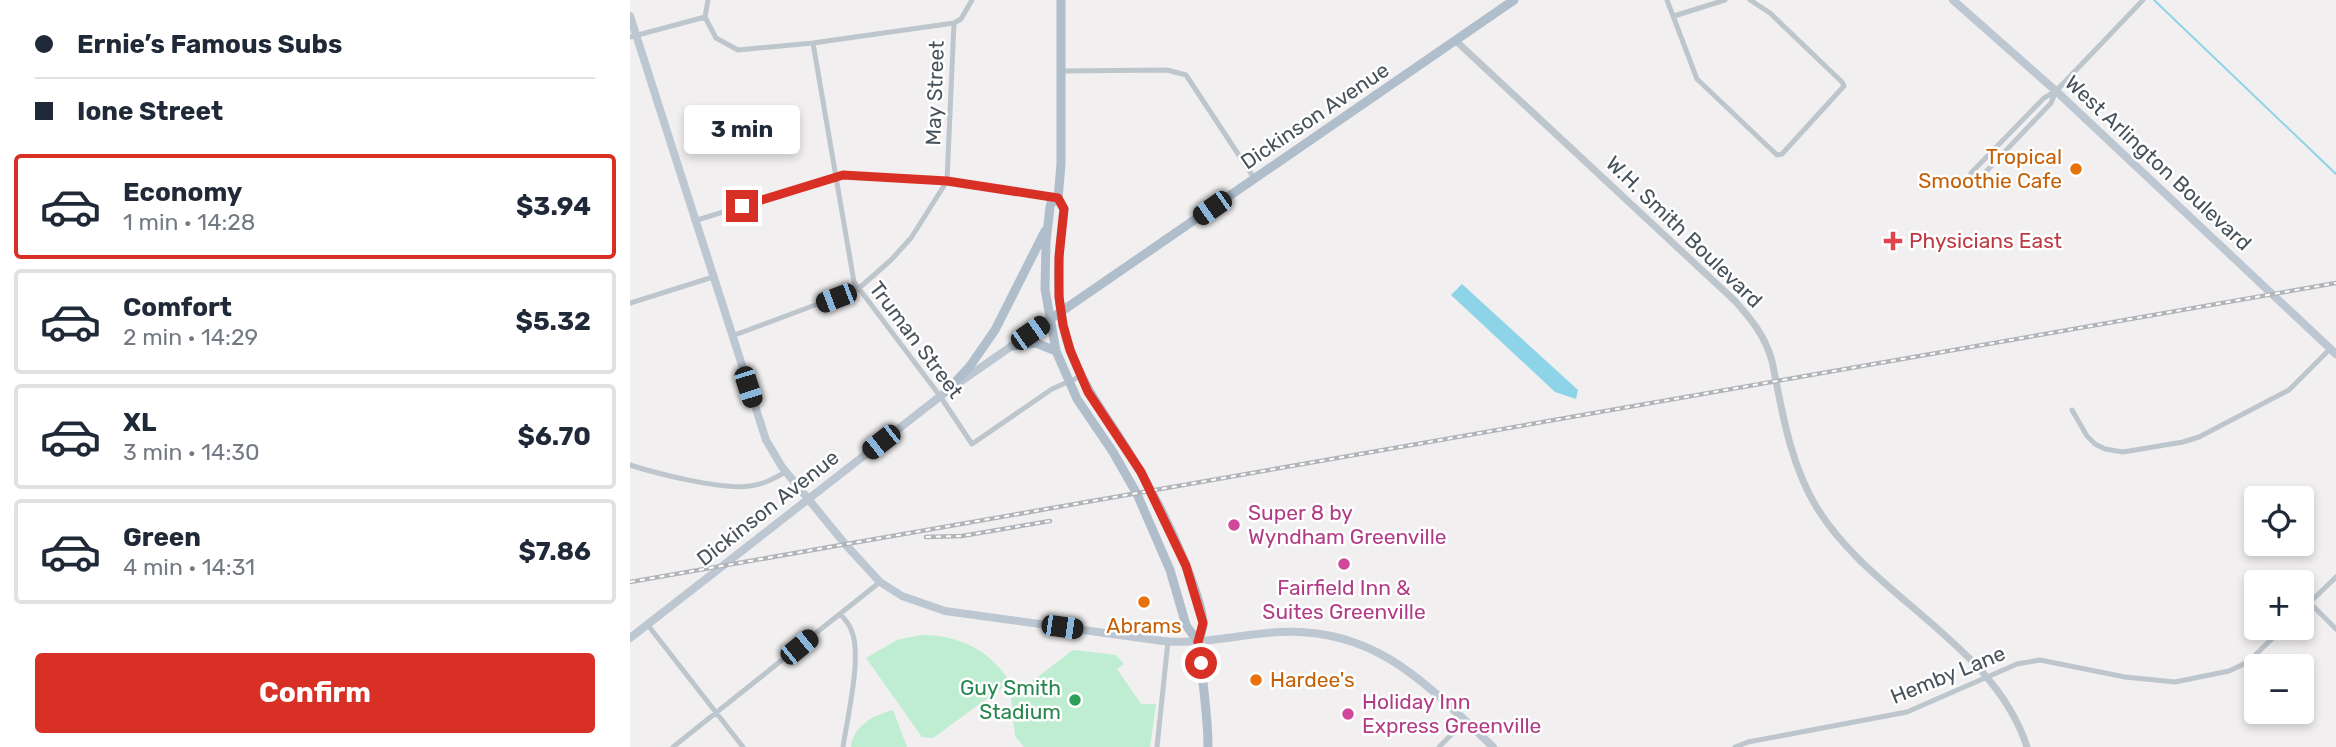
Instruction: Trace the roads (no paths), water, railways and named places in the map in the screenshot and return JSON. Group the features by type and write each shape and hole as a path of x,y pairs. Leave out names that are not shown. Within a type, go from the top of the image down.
{"main road":[{"path":"1060,0 1061,164 1058,198 1064,209 1058,268 1061,312 1070,350 1081,376 1094,401 1141,472 1193,585 1203,623 1198,642 1208,721 1208,747"},
{"name":"Dickinson Avenue","path":"630,638 944,393 1514,0"},
{"name":"West Arlington Boulevard","path":"1953,0 2056,91 2333,351"},
{"path":"630,16 633,37 766,440 786,472 880,582 902,596 945,611 1168,641 1198,642 1283,631 1313,632 1344,638 1386,655 1407,669 1493,747"},
{"path":"1058,198 1051,203 1047,226 1044,281 1056,351 1068,382 1136,494 1170,570 1186,625 1198,642"},
{"path":"944,393 970,366 990,338 1047,226"},
{"path":"1012,346 1036,343 1056,351"}],"street":[{"path":"708,0 705,17 716,38 737,50 813,43 954,23 961,19 972,0"},
{"path":"1667,0 1697,79 1777,155 1790,145 1844,86 1770,13 1750,0"},
{"path":"1674,16 1725,0"},
{"path":"1971,173 2044,98 2056,91 2143,0"},
{"path":"633,37 705,17"},
{"name":"May Street","path":"732,336 858,289 911,238 947,181 954,23"},
{"name":"W.H. Smith Boulevard","path":"1456,41 1735,301 1756,324 1768,346 1795,461 1818,510 1846,546 1987,676 2013,714 2027,747"},
{"name":"Truman Street","path":"813,43 854,282 944,393 972,444 1052,389 1068,382"},
{"path":"1061,71 1167,70 1186,75 1254,178"},
{"path":"1978,180 2051,103 2056,91"},
{"path":"694,221 843,175 947,181 1058,198"},
{"path":"630,303 712,277"},
{"path":"2072,410 2087,436 2105,449 2123,452 2183,442 2199,437 2289,390 2333,351"},
{"path":"1068,382 1081,376"},
{"path":"630,465 718,485 734,486 764,483 786,472"},
{"path":"2314,599 2336,577"},
{"path":"673,747 880,582"},
{"path":"2314,607 2336,629"},
{"path":"841,614 852,630 856,659 843,747"},
{"path":"647,624 743,747"},
{"name":"Hemby Lane","path":"1735,747 1748,742 1907,712 2017,664 2040,660 2133,678 2175,682 2229,671 2245,663 2270,640"},
{"path":"1157,747 1168,641"},
{"path":"1439,747 1465,721"}],"water":[{"path":"1462,284 1578,390 1576,399 1555,392 1451,295"}],"waterway":[{"path":"2154,0 2336,174"}],"railway":[{"path":"630,582 2336,283"},
{"path":"926,537 962,536 1050,521"}],"place":[{"name":"Tropical Smoothie Cafe","path":"2076,169"},
{"name":"Physicians East","path":"1893,241"},
{"name":"Super 8 by Wyndham Greenville","path":"1234,525"},
{"name":"Fairfield Inn & Suites Greenville","path":"1344,564"},
{"name":"Abrams","path":"1144,602"},
{"name":"Hardee's","path":"1256,680"},
{"name":"Guy Smith Stadium","path":"1075,700"},
{"name":"Holiday Inn Express Greenville","path":"1348,714"}]}
